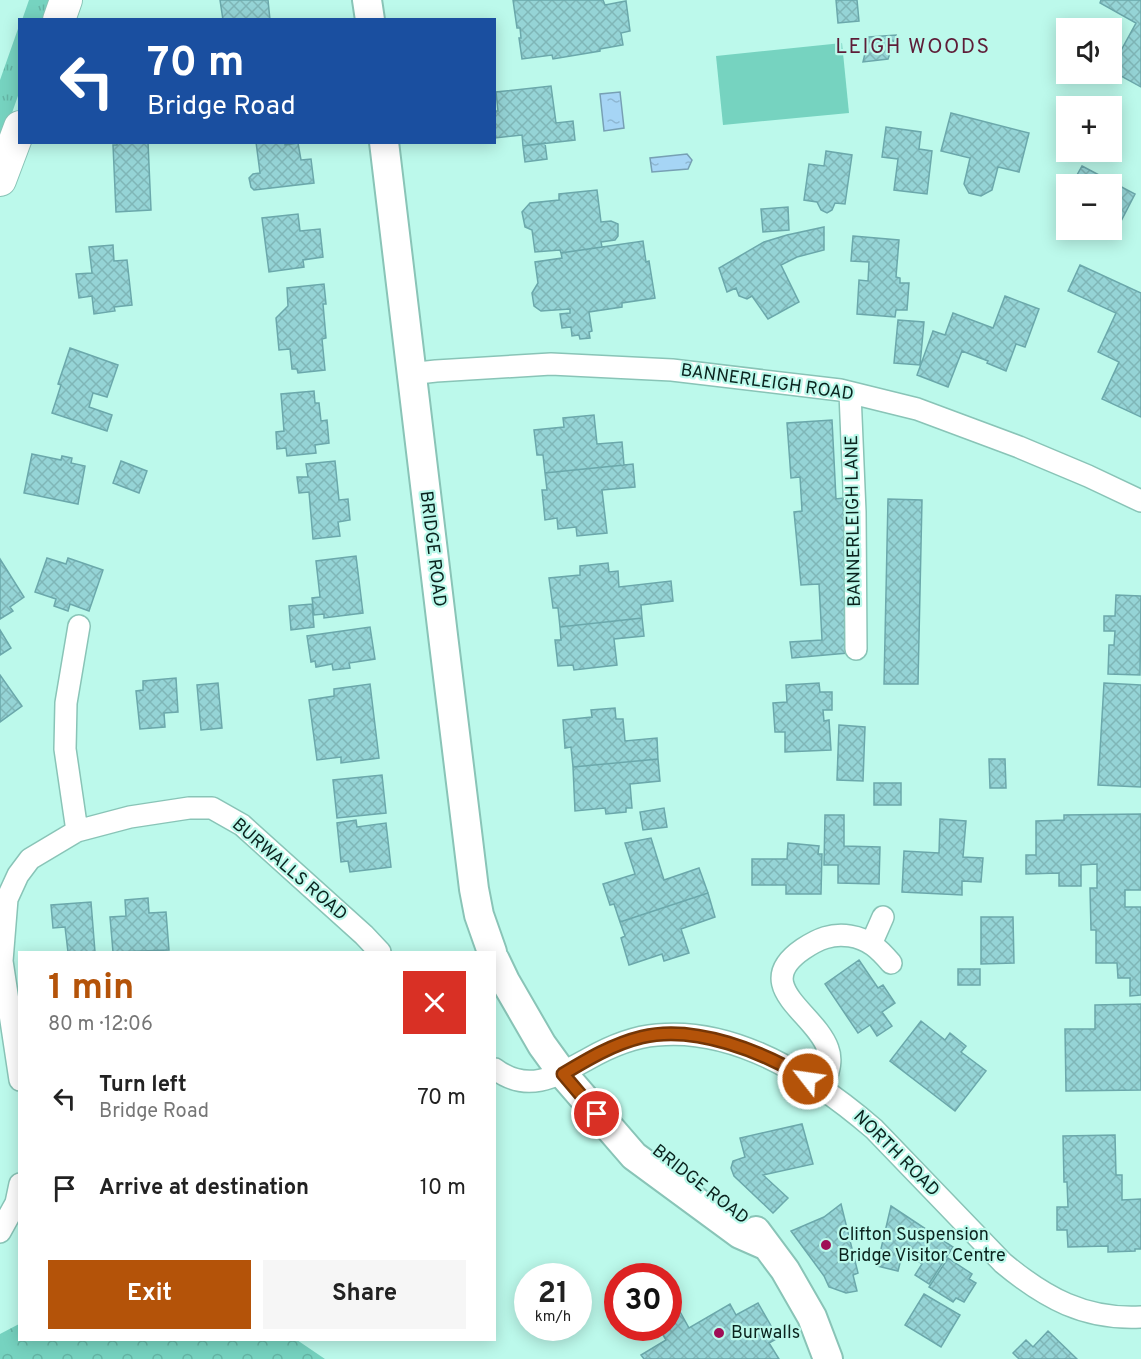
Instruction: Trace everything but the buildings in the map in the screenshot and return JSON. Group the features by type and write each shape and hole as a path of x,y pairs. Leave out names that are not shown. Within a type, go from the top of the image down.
{"main road":[{"path":"60,18 66,0"},
{"path":"367,0 370,18"},
{"path":"0,180 18,132"},
{"name":"BRIDGE ROAD","path":"384,144 409,374 474,889 479,915 492,951"},
{"name":"BRIDGE ROAD","path":"496,962 523,1014 563,1074 634,1156 731,1228 765,1245 785,1270 812,1317 828,1359"}],"street":[{"name":"BANNERLEIGH ROAD","path":"409,374 517,366 573,365 672,370 850,393 917,410 1020,447 1141,501"},
{"name":"BANNERLEIGH LANE","path":"850,393 855,512 856,649"},
{"path":"78,831 65,749 66,703 79,626"},
{"name":"BURWALLS ROAD","path":"18,1067 2,961 7,899 18,876 30,859 78,831 130,817 189,808 212,808 247,830 379,951"},
{"path":"872,942 883,917"},
{"path":"823,1089 830,1067 828,1049 823,1039 784,991 782,972 788,961 801,951 816,940 831,936 844,935 872,942 891,963"},
{"name":"NORTH ROAD","path":"563,1074 619,1044 645,1036 676,1034 720,1041 756,1052 823,1089 874,1129 1003,1263 1023,1280 1057,1301 1090,1313 1124,1318 1141,1317"},
{"path":"496,1069 518,1080 544,1080 563,1074"},
{"path":"0,1232 16,1203 18,1194"}],"green space":[{"path":"29,0 53,0 46,18 23,18"},
{"path":"18,29 18,96 0,147 0,80"},
{"path":"842,43 849,113 723,125 716,56"},
{"path":"18,1325 18,1341 298,1341 325,1359 0,1359 0,1334"}],"water":[{"path":"620,92 624,128 604,131 600,94"},
{"path":"687,154 692,160 688,169 652,172 650,158"}],"place":[{"name":"Clifton Suspension Bridge Visitor Centre","path":"826,1245"},
{"name":"Burwalls","path":"719,1333"}],"district":[{"name":"LEIGH WOODS","path":"913,47"}],"route":[{"path":"597,1114 563,1074 603,1051 645,1036 676,1034 720,1041 756,1052 808,1079"}]}
